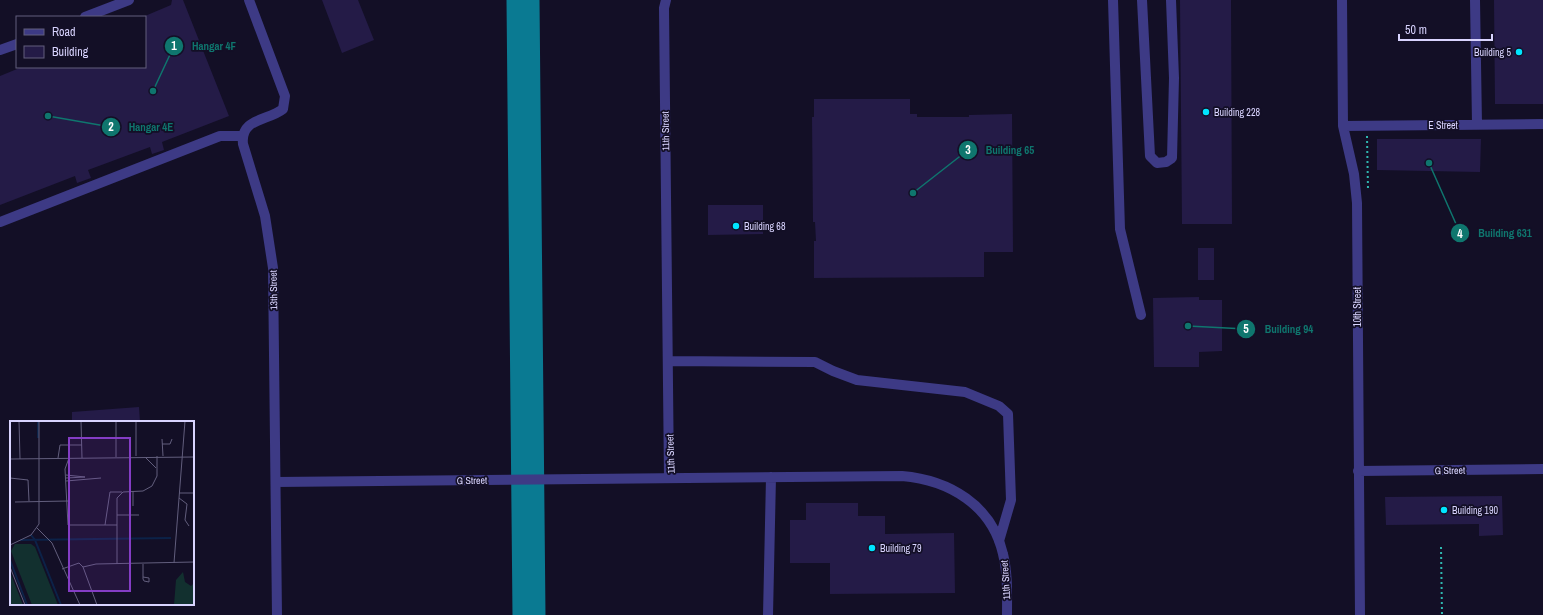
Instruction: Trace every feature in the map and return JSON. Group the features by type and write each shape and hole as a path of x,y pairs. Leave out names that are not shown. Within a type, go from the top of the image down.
{"street":[{"path":"88,16 129,0"},
{"path":"0,222 220,136 242,136 246,128 251,123 283,109 285,96 249,0"},
{"name":"11th Street","path":"666,0 664,24 669,478 902,476 927,479 953,489 966,498 984,515 1000,541 1006,566 1007,615"},
{"path":"1113,0 1120,229 1140,315"},
{"path":"1142,0 1150,156 1157,162 1166,162 1172,158 1174,78 1171,0"},
{"name":"10th Street","path":"1342,0 1343,126 1354,174 1357,203 1360,615"},
{"path":"1475,0 1477,124"},
{"path":"0,50 16,44"},
{"name":"E Street","path":"1343,126 1543,124"},
{"name":"13th Street","path":"242,136 265,216 273,268 277,615"},
{"path":"668,361 815,362 857,380 965,392 999,406 1008,414 1011,500 1000,541"},
{"name":"G Street","path":"1358,471 1543,469"},
{"name":"G Street","path":"276,482 669,478"},
{"path":"768,615 771,478"}],"path":[{"path":"1441,547 1442,615"}],"building":[{"path":"172,0 183,0 229,116 162,142 164,150 152,154 150,147 88,170 91,178 77,183 75,176 0,205 0,76 20,68 146,68 145,16 171,5"},
{"path":"322,0 358,0 374,40 342,53"},
{"name":"Building 228","path":"1180,0 1231,0 1232,224 1182,224"},
{"name":"Building 5","path":"1494,0 1543,0 1543,104 1495,104"},
{"path":"814,99 910,99 910,114 917,114 917,117 969,117 969,115 1012,114 1013,252 984,252 984,277 814,278 814,241 816,241 815,222 813,222 812,117 814,117"},
{"path":"1377,139 1481,139 1480,172 1377,170"},
{"name":"Building 68","path":"708,205 763,205 763,234 708,235"},
{"path":"1198,248 1214,248 1214,280 1198,280"},
{"path":"1199,297 1199,300 1222,300 1222,351 1199,352 1199,367 1154,367 1153,298"},
{"path":"139,407 140,421 72,421 72,412"},
{"name":"Building 190","path":"1502,496 1503,535 1479,536 1479,524 1386,525 1385,497"},
{"name":"Building 79","path":"806,503 858,503 858,516 885,516 885,534 954,533 955,593 830,594 830,563 790,563 790,520 806,520"}],"taxiway":[{"path":"523,0 529,615"}],"place":[{"name":"Building 5","path":"1519,52"},
{"name":"Hangar 4F","path":"153,91"},
{"name":"Building 228","path":"1206,112"},
{"name":"Hangar 4E","path":"48,116"},
{"name":"Building 631","path":"1429,163"},
{"name":"Building 65","path":"913,193"},
{"name":"Building 68","path":"736,226"},
{"name":"Building 94","path":"1188,326"},
{"name":"Building 190","path":"1444,510"},
{"name":"Building 79","path":"872,548"}]}
